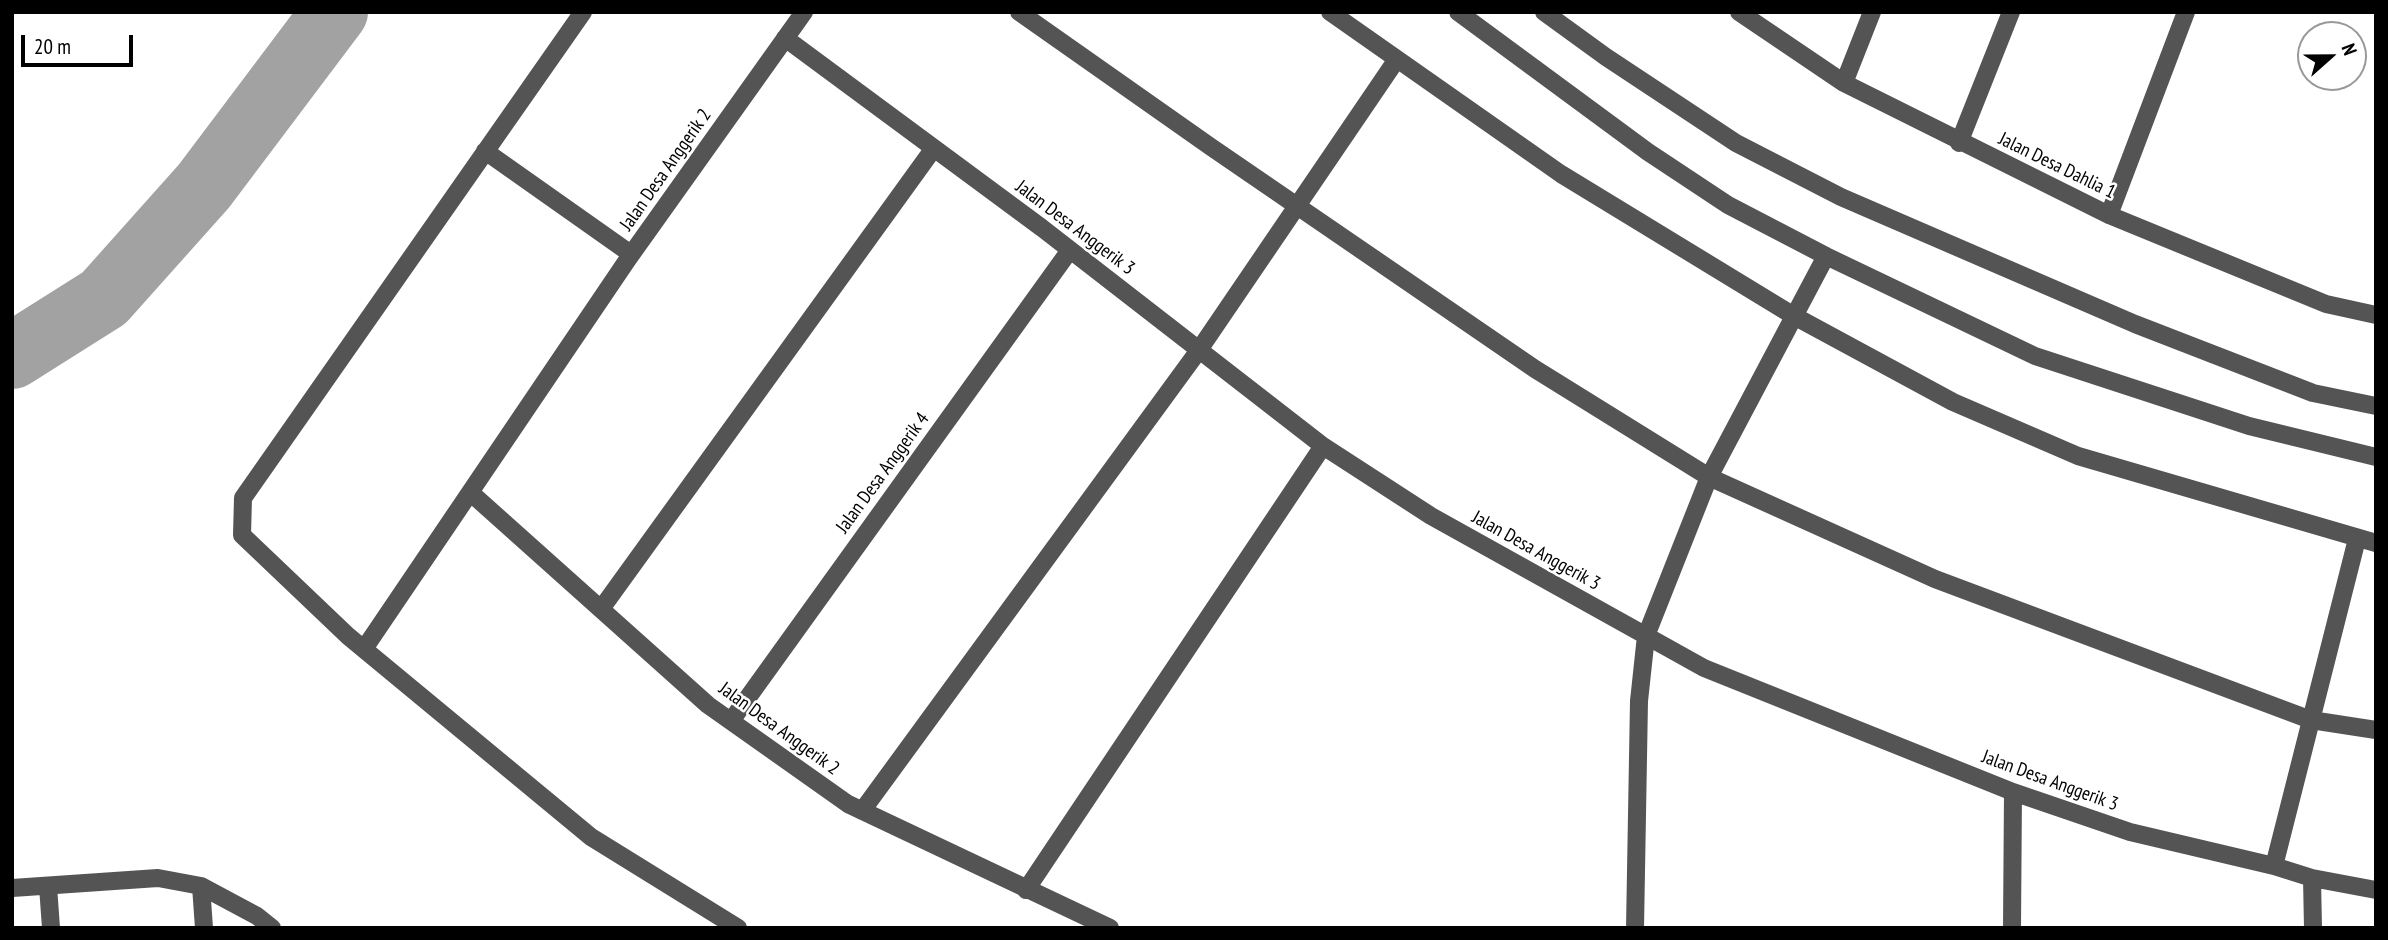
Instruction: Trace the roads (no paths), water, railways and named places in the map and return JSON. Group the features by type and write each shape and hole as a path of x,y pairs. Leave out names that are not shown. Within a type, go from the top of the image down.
{"street":[{"path":"583,12 243,498 242,535 364,649 591,837 738,928"},
{"name":"Jalan Desa Anggerik 2","path":"364,649 631,254 804,12"},
{"path":"1020,12 1535,369 1709,477 1935,579 2311,720 2376,730"},
{"path":"1330,12 1561,174 1794,316 1953,402 2078,456 2376,543"},
{"path":"1458,12 1648,152 1728,205 1826,256 2035,356 2249,426 2376,457"},
{"path":"1544,12 1606,57 1736,143 1841,197 2135,324 2314,393 2376,407"},
{"name":"Jalan Desa Dahlia 1","path":"1740,12 1844,83 1959,143 2109,215 2326,304 2375,313"},
{"path":"1844,83 1872,12"},
{"path":"1959,143 2011,12"},
{"path":"2109,215 2186,12"},
{"name":"Jalan Desa Anggerik 3","path":"785,38 1070,250 1323,446 1431,516 1704,668 2013,792 2130,832 2274,866 2312,878 2376,890"},
{"path":"862,811 1199,350 1397,59"},
{"path":"601,609 934,148"},
{"path":"485,151 631,254"},
{"name":"Jalan Desa Anggerik 4","path":"731,720 1070,250"},
{"path":"1635,928 1639,701 1646,636 1709,477 1826,256"},
{"path":"1026,890 1323,446"},
{"name":"Jalan Desa Anggerik 2","path":"471,493 708,705 862,811 1110,928"},
{"path":"2274,866 2357,539"},
{"path":"2011,928 2013,792"},
{"path":"12,888 158,878 201,886 257,916 272,928"},
{"path":"2312,878 2313,928"},
{"path":"48,886 51,928"},
{"path":"201,886 204,928"}],"waterway":[{"path":"12,356 104,298 204,186 335,12"}]}
